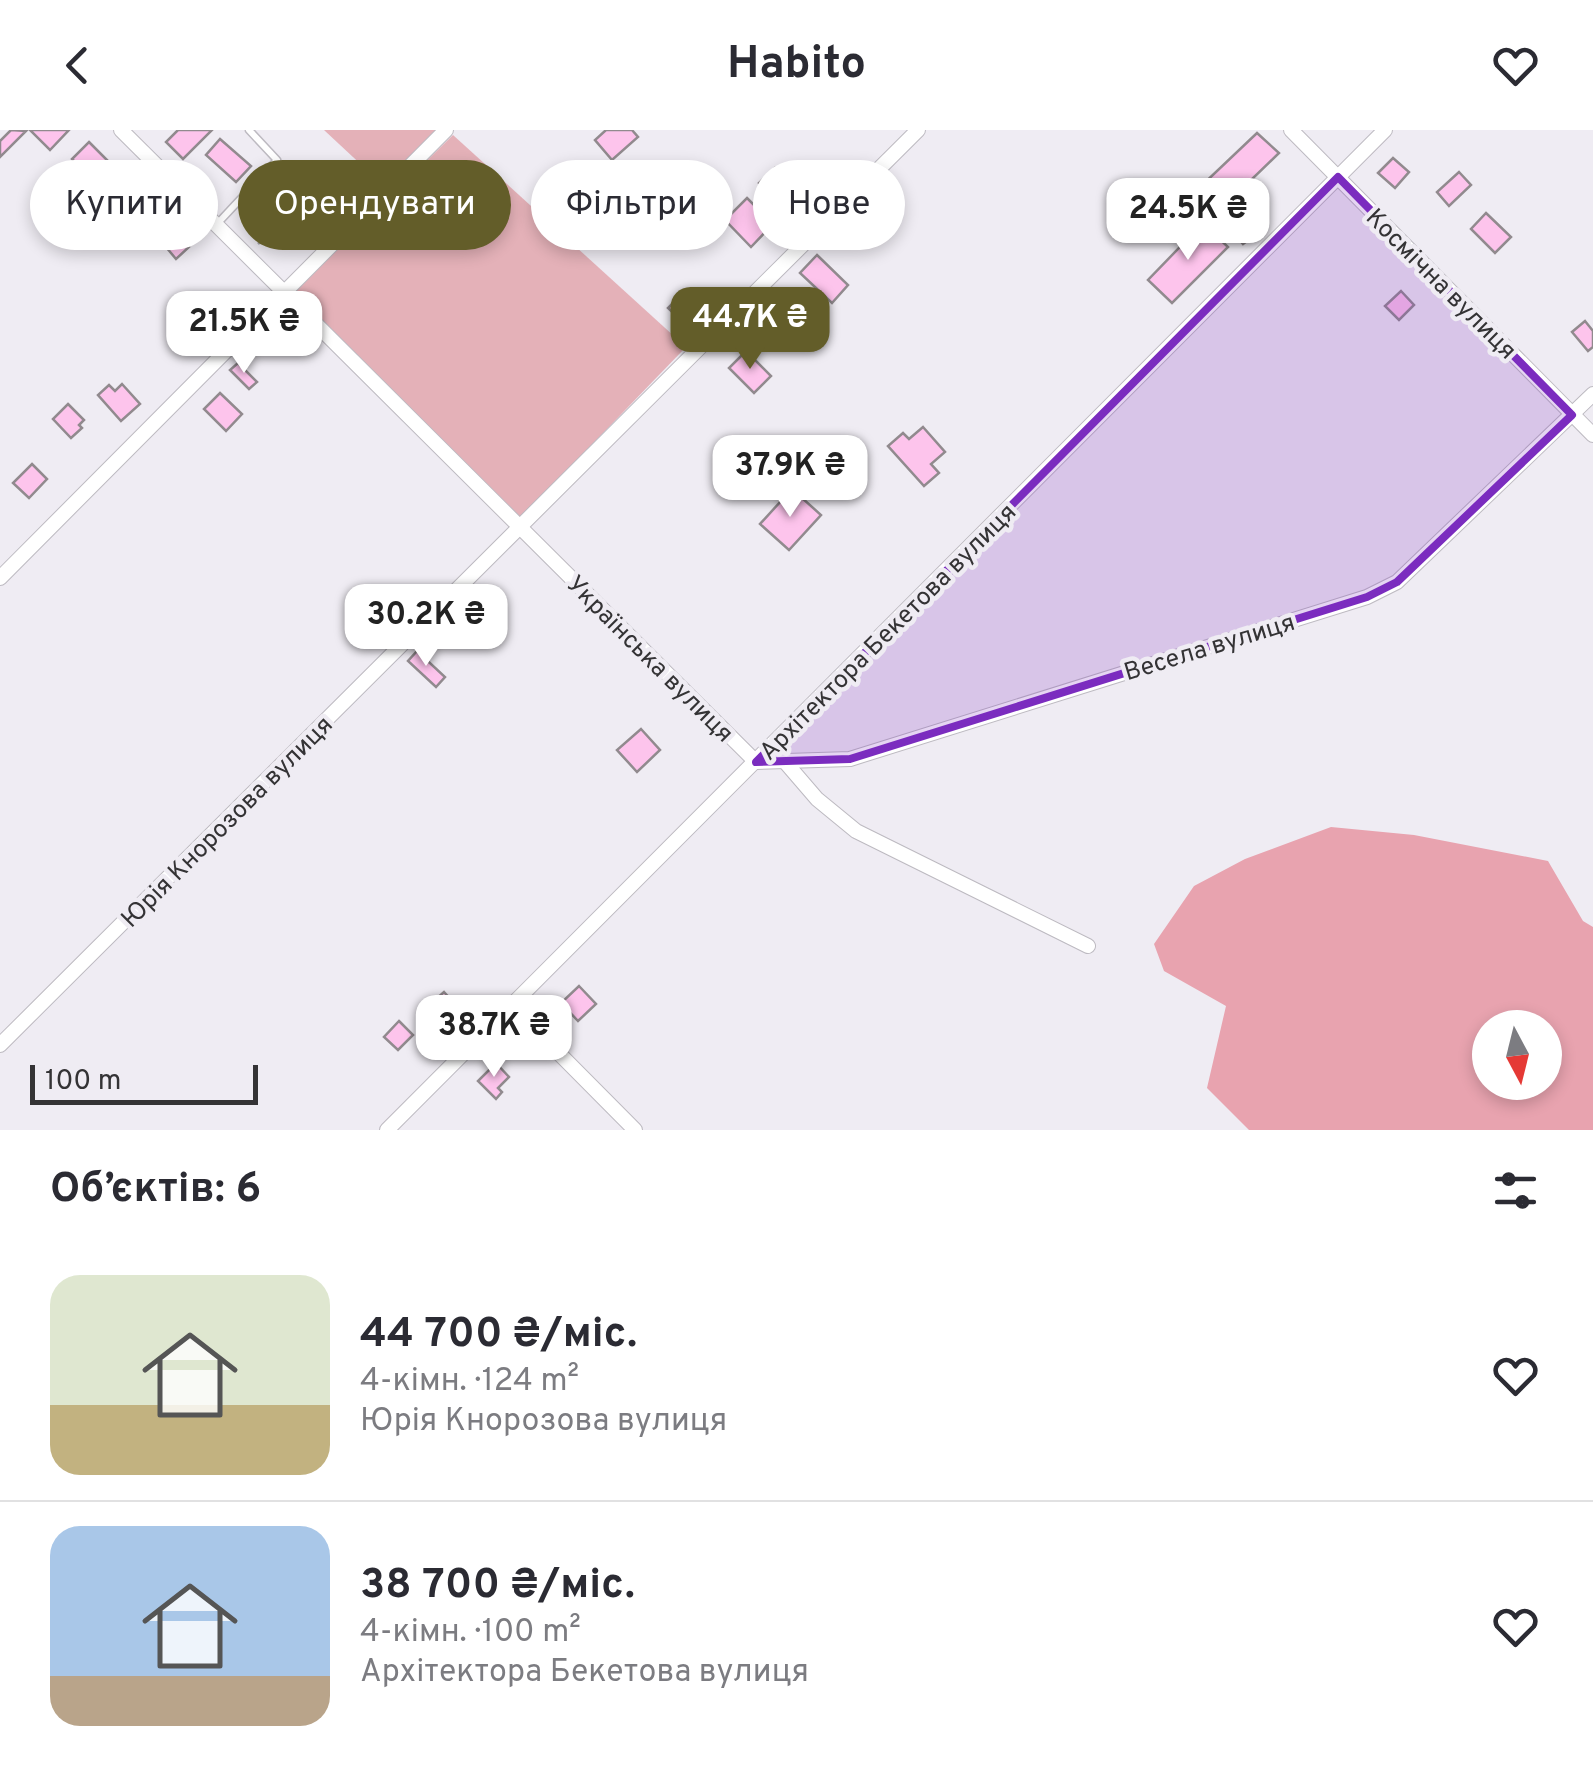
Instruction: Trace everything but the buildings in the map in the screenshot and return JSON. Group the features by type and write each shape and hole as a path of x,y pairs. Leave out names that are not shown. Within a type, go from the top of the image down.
{"street":[{"name":"Українська вулиця","path":"122,130 152,160"},
{"path":"0,578 446,130"},
{"name":"Юрія Кнорозова вулиця","path":"0,1045 918,130"},
{"name":"Космічна вулиця","path":"1291,130 1593,435"},
{"name":"Архітектора Бекетова вулиця","path":"387,1130 1385,130"},
{"name":"Українська вулиця","path":"218,227 756,762"},
{"name":"Весела вулиця","path":"756,762 850,759 1367,597 1397,582 1593,394"},
{"path":"786,763 818,800 856,831 1088,946"},
{"path":"512,1006 635,1130"}],"lane":[{"path":"218,223 277,160 249,130"}],"path":[{"path":"247,256 253,250"}],"highlighted area":[{"path":"1338,177 1572,415 1397,582 1367,597 850,759 756,762"}],"shaded area":[{"path":"324,130 436,130 407,160 356,160"},
{"path":"453,135 480,160 428,160"},
{"path":"511,188 531,206 531,250 579,250 686,347 520,519 293,292 336,250 511,250"},
{"path":"1331,827 1414,835 1548,861 1583,921 1593,927 1593,1130 1249,1130 1207,1088 1226,1006 1164,971 1154,944 1194,886 1245,859"}]}
